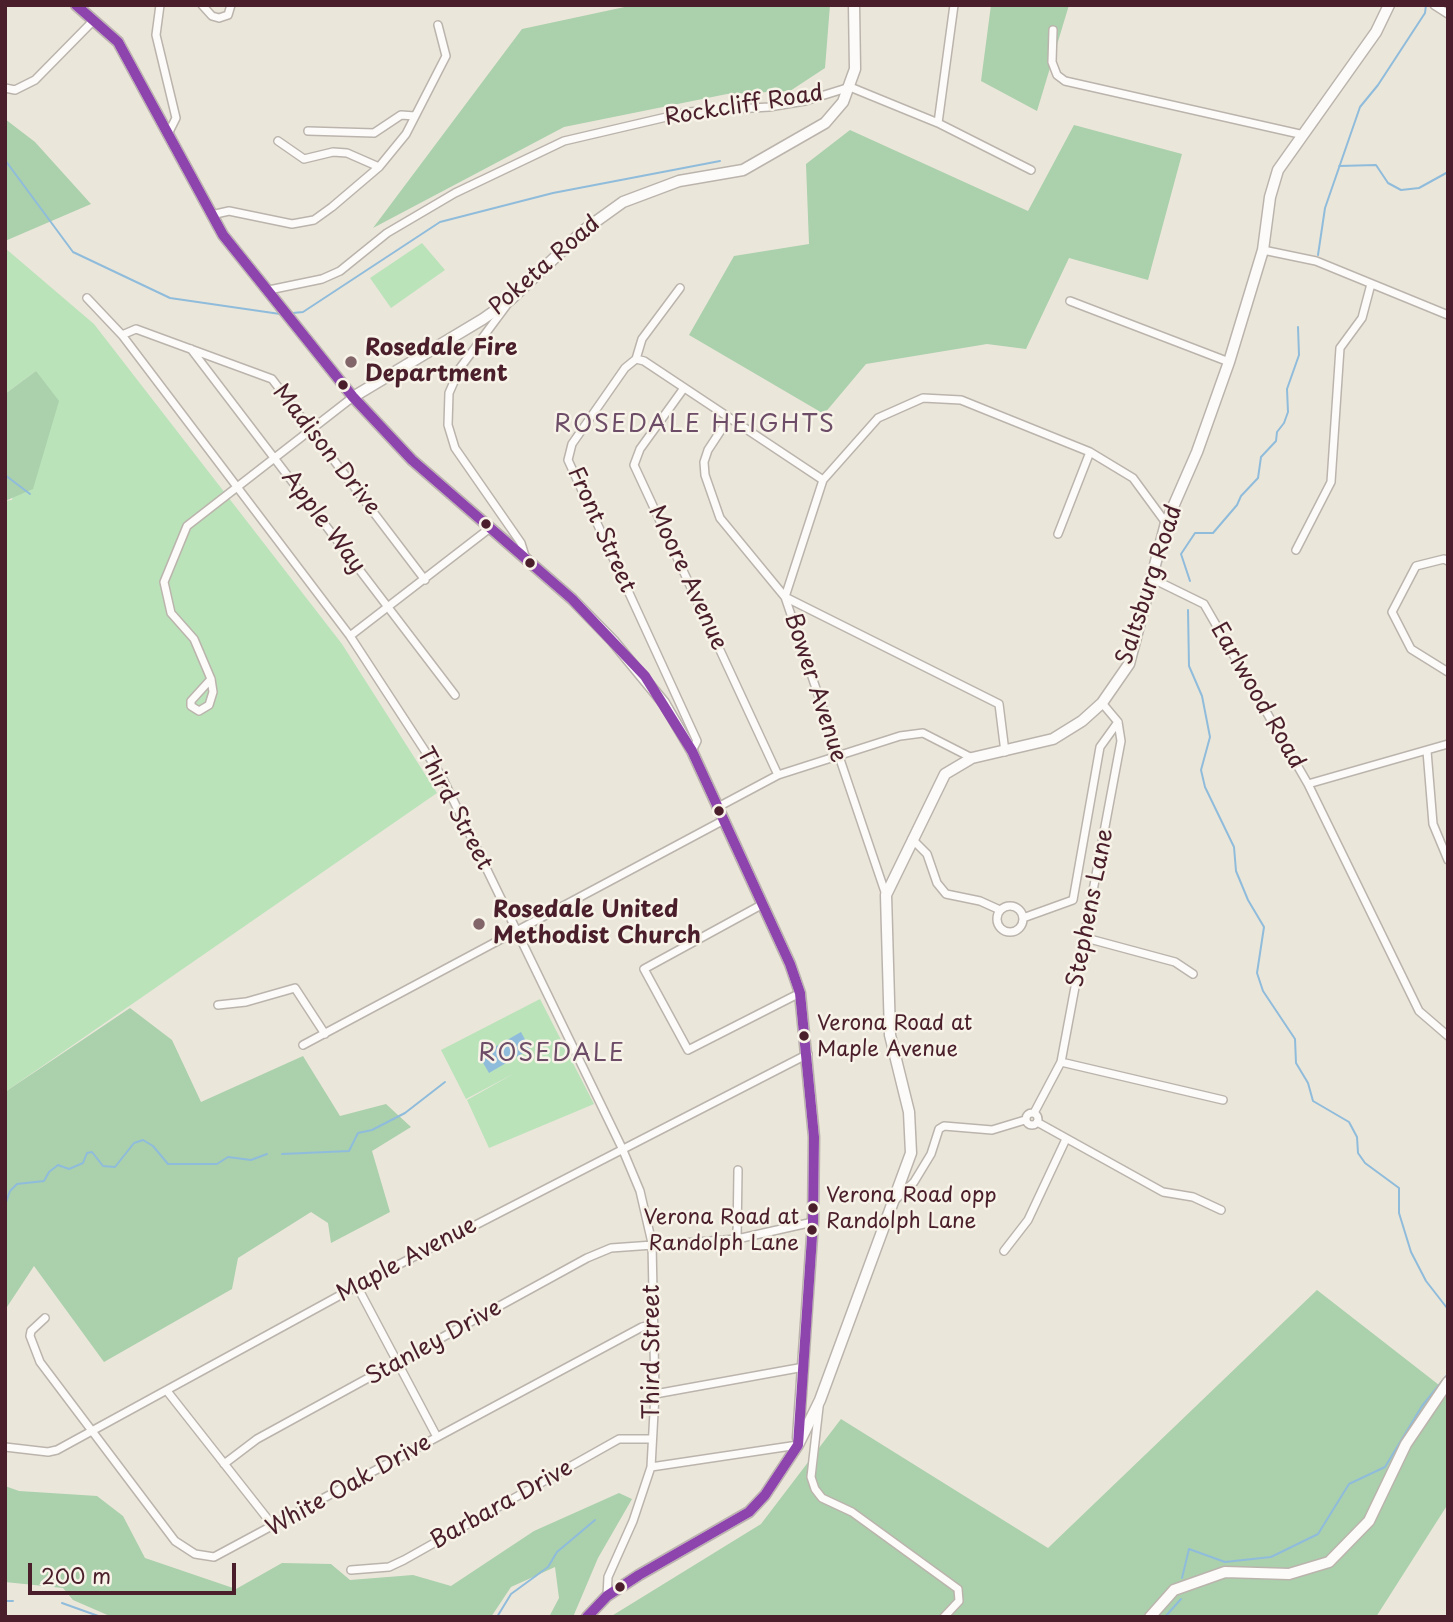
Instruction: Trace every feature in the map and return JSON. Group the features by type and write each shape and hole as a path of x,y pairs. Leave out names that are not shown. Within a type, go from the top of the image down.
{"street":[{"path":"76,5 124,51 211,215 353,397 387,436 572,599 645,676 692,751 790,964 800,993 814,1137 813,1222 798,1446 651,1468"},
{"path":"159,5 156,35 176,118 168,134"},
{"path":"202,5 212,16 219,18 228,15 232,5"},
{"name":"Poketa Road","path":"211,679 194,639 171,613 164,582 187,526 236,485 353,397 510,300 584,230 623,202 679,181 743,170 756,165 825,123 835,114 850,87 855,69 854,5"},
{"path":"938,123 954,5"},
{"name":"Saltsburg Road","path":"587,1617 607,1597 639,1575 749,1512 765,1495 798,1446 820,1400 911,1153 909,1112 890,1035 886,895 945,774 972,758 1053,738 1082,721 1102,702 1129,664 1166,523 1197,452 1229,362 1263,250 1274,180 1278,170 1376,32 1390,5"},
{"path":"1434,5 1448,14"},
{"path":"5,88 15,90 36,80 94,20"},
{"path":"211,215 229,211 292,224 314,220 379,167 406,134 446,56 438,25"},
{"path":"1054,30 1052,62 1057,75 1065,81 1305,135"},
{"name":"Rockcliff Road","path":"268,290 322,279 340,271 387,233 455,193 564,141 688,112 805,102 850,87 938,123 1031,170"},
{"path":"308,131 374,133 401,115 415,116"},
{"path":"278,141 304,159 333,152 347,153 379,167"},
{"path":"1263,250 1316,261 1448,315"},
{"path":"1296,550 1331,482 1340,348 1362,318 1371,284"},
{"name":"Front Street","path":"680,288 642,339 636,359 625,368 572,444 568,460 697,741 692,751"},
{"name":"Third Street","path":"87,298 122,334 350,636 442,777 622,1148 640,1191 652,1243 655,1394 651,1468 633,1521 608,1577 607,1597"},
{"path":"510,300 460,368 449,393 448,425 455,448 521,544 525,557"},
{"path":"1070,301 1229,362"},
{"name":"Madison Drive","path":"122,334 136,329 272,379 425,580"},
{"name":"Apple Way","path":"191,349 455,695"},
{"path":"636,359 644,361 823,480 878,418 923,398 961,400 1090,452 1133,478 1166,523"},
{"name":"Moore Avenue","path":"684,387 640,449 634,465 778,775"},
{"path":"729,418 708,450 704,462 705,475 720,518 785,597 999,704 1005,752"},
{"path":"1058,534 1090,452"},
{"name":"Bower Avenue","path":"823,480 785,597 886,895"},
{"path":"350,636 490,528"},
{"path":"1448,561 1444,559 1416,566 1392,612 1412,649 1448,672"},
{"name":"Earlwood Road","path":"1153,579 1204,604 1308,784 1448,744"},
{"path":"1023,918 1073,900 1100,747 1118,722 1102,702"},
{"name":"Stephens Lane","path":"1026,1121 1028,1114 1034,1113 1060,1062 1086,938 1121,741 1118,722"},
{"path":"719,807 778,775 837,755 923,733 972,758"},
{"path":"1427,751 1433,824 1448,860"},
{"path":"1308,784 1419,1011 1448,1036"},
{"path":"303,1045 724,820"},
{"path":"912,839 927,854 937,883 946,894 980,901 999,910 1012,906 1020,910 1023,918 1018,929 1004,931 996,922 999,910"},
{"path":"763,904 644,970 688,1050 800,993"},
{"path":"1086,938 1175,962 1193,974"},
{"path":"218,1005 246,1002 295,988 325,1034"},
{"name":"Maple Avenue","path":"5,1447 48,1452 92,1432 357,1286 807,1054"},
{"path":"1060,1062 1223,1100"},
{"path":"1034,1113 1037,1122 1163,1192 1193,1197 1221,1210"},
{"path":"893,1202 914,1182 931,1154 939,1129 944,1126 992,1130 1026,1121 1032,1126 1037,1122"},
{"path":"1004,1251 1028,1220 1066,1139"},
{"path":"737,1239 738,1170"},
{"name":"Stanley Drive","path":"224,1464 257,1439 587,1258 611,1248 737,1239 813,1222"},
{"path":"357,1286 437,1437"},
{"name":"White Oak Drive","path":"45,1318 31,1331 40,1362 175,1541 185,1549 214,1557 642,1327 654,1324"},
{"path":"655,1394 804,1367"},
{"path":"1150,1617 1174,1590 1225,1572 1289,1574 1329,1562 1369,1521 1406,1444 1448,1382"},
{"path":"167,1391 274,1527"},
{"path":"820,1400 811,1477 815,1489 822,1498 852,1512 958,1589 959,1601 944,1617"},
{"name":"Barbara Drive","path":"351,1570 389,1567 619,1439 652,1438"}],"green space":[{"path":"634,5 830,5 825,68 790,91 727,94 564,127 373,228 522,29"},
{"path":"991,5 1069,5 1037,111 981,81"},
{"path":"5,119 35,142 91,204 5,241"},
{"path":"1074,125 1182,154 1148,280 1069,258 1026,349 987,344 866,364 824,414 689,335 734,256 809,244 806,164 850,130 1028,211"},
{"path":"422,243 445,270 391,308 370,278"},
{"path":"5,248 94,324 342,644 437,793 5,1092 5,501 12,500 36,371 5,394"},
{"path":"36,371 59,401 33,489 5,501 5,394"},
{"path":"540,999 594,1104 489,1148 467,1100 515,1073 466,1099 441,1050"},
{"path":"130,1008 172,1040 201,1102 303,1056 340,1116 386,1104 411,1127 372,1151 390,1212 331,1243 328,1223 311,1212 238,1258 232,1289 104,1362 34,1266 5,1310 5,1092"},
{"path":"1317,1290 1448,1392 1448,1504 1376,1617 610,1617 761,1524 841,1419 1048,1548"},
{"path":"5,1486 19,1491 97,1496 123,1516 145,1558 236,1589 282,1563 331,1564 350,1580 413,1575 451,1586 534,1531 619,1493 632,1499 598,1558 573,1617 549,1617 559,1598 555,1567 511,1587 491,1617 112,1617 73,1600 63,1588 5,1582"}],"water":[{"path":"521,1032 530,1049 489,1073 479,1056"}],"waterway":[{"path":"1318,255 1325,208 1360,107 1378,85 1425,13 1426,5"},
{"path":"5,160 73,252 170,298 280,314"},
{"path":"293,313 303,312 440,222 553,193 720,161"},
{"path":"1339,166 1376,165 1388,183 1401,190 1419,188 1448,172"},
{"path":"1190,581 1181,554 1195,533 1213,533 1237,505 1241,496 1258,478 1261,457 1276,441 1277,432 1284,423 1288,412 1287,389 1299,355 1298,327"},
{"path":"5,475 30,494"},
{"path":"1188,610 1189,666 1202,696 1210,737 1201,770 1205,787 1234,847 1236,871 1248,900 1264,927 1257,973 1263,991 1295,1039 1296,1063 1308,1083 1313,1101 1349,1122 1357,1137 1358,1153 1365,1163 1399,1188 1399,1213 1411,1252 1426,1281 1447,1308 1448,1330"},
{"path":"282,1154 349,1151 358,1133 372,1130 405,1113 445,1082"},
{"path":"5,1205 10,1191 17,1184 44,1181 49,1172 58,1165 69,1169 83,1163 87,1153 92,1152 103,1166 115,1167 134,1143 143,1140 153,1146 168,1164 217,1164 228,1157 251,1160 267,1154"},
{"path":"1182,1578 1189,1549 1225,1562 1271,1557 1318,1534 1349,1484 1385,1467 1422,1406 1448,1374"},
{"path":"497,1617 511,1594 548,1567 557,1552 595,1520"},
{"path":"1165,1617 1181,1599"},
{"path":"5,1601 13,1601"},
{"path":"62,1603 101,1617"}],"transit line":[{"path":"76,5 118,42 223,235 353,397 412,460 572,599 645,676 692,751 790,964 800,993 814,1137 813,1222 798,1445 765,1495 749,1512 639,1575 607,1596 587,1617"}],"place":[{"name":"Rosedale Fire Department","path":"351,362"},
{"name":"Rosedale United Methodist Church","path":"479,924"},
{"name":"Verona Road at Maple Avenue","path":"804,1036"},
{"name":"Verona Road opp Randolph Lane","path":"813,1208"},
{"name":"Verona Road at Randolph Lane","path":"812,1230"}],"district":[{"name":"ROSEDALE HEIGHTS","path":"695,425"},
{"name":"ROSEDALE","path":"552,1054"}]}
